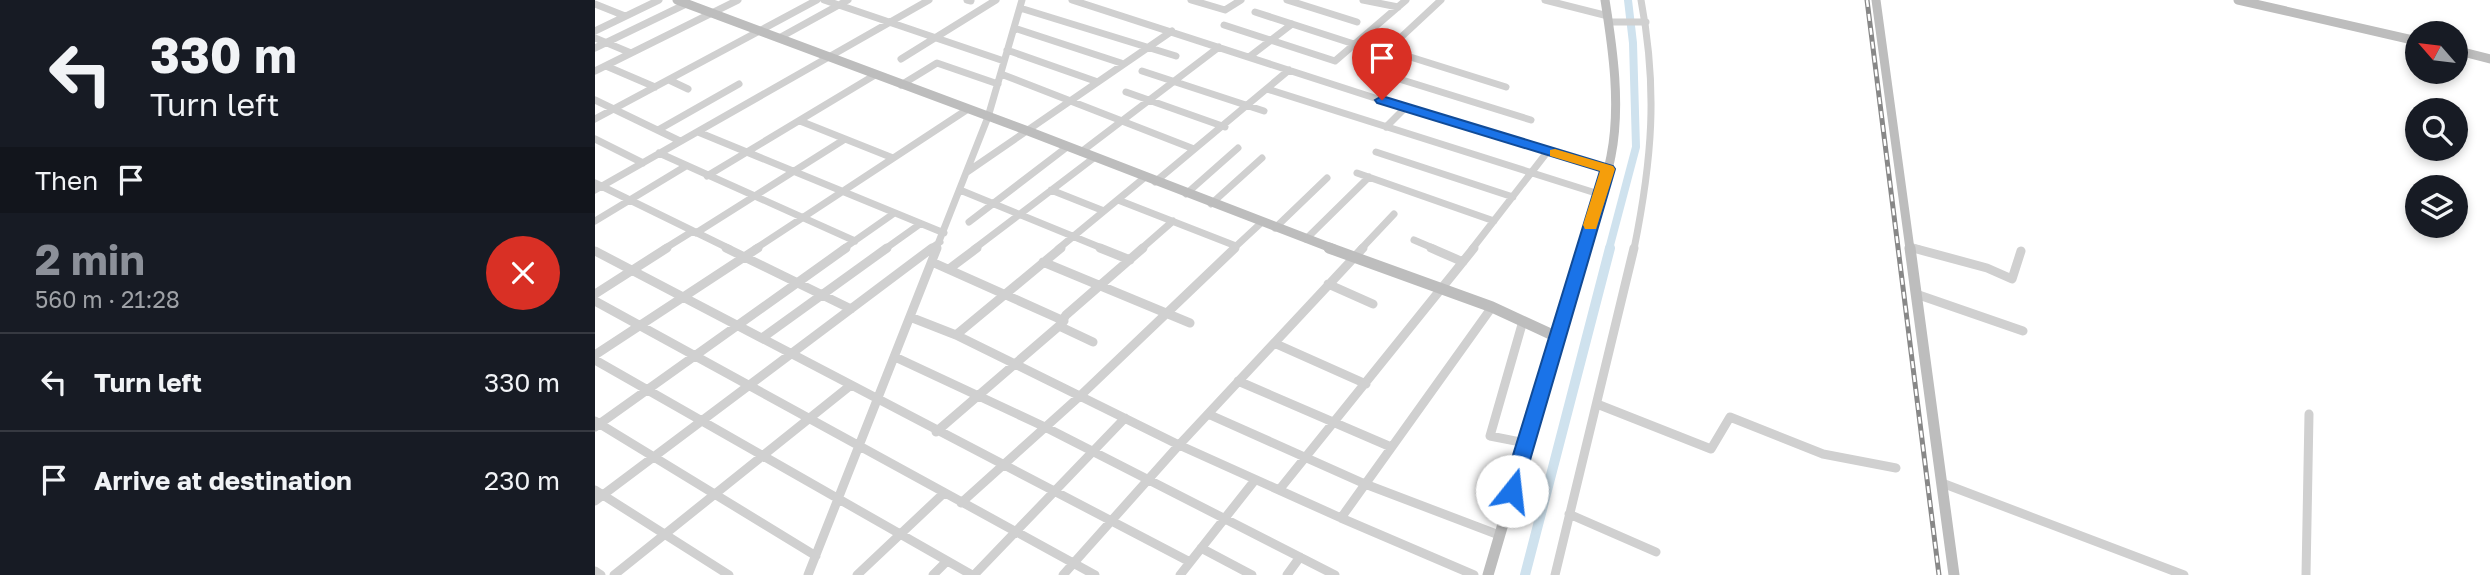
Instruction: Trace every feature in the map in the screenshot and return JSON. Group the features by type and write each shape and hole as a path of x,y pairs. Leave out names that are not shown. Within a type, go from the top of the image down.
{"street":[{"path":"595,31 659,0"},
{"path":"595,71 739,0"},
{"path":"595,119 817,0"},
{"path":"824,0 1004,61"},
{"path":"779,38 848,0"},
{"path":"597,187 929,0"},
{"path":"901,59 996,0"},
{"path":"1072,0 1405,108 1608,169"},
{"path":"1191,0 1225,10 1241,0"},
{"path":"1211,6 1219,0"},
{"path":"1287,0 1304,2 1357,22"},
{"path":"1363,0 1398,7"},
{"path":"1224,25 1335,61 1406,0"},
{"path":"1426,0 1439,2"},
{"path":"1545,0 1612,20 1644,22"},
{"path":"1488,575 1585,239 1602,195 1608,169 1616,111 1612,20 1605,0"},
{"path":"1555,575 1641,221 1652,158 1654,78 1641,0"},
{"path":"1876,0 1954,575"},
{"path":"2238,0 2405,38"},
{"path":"595,48 682,2 1028,131 1261,223 1492,307 1557,337"},
{"path":"1439,2 1367,69 1531,120"},
{"path":"595,4 625,16"},
{"path":"808,575 988,117 1021,4 1176,56"},
{"path":"1255,12 1354,44"},
{"path":"1249,57 1291,24"},
{"path":"1014,28 1121,63"},
{"path":"967,172 1172,32"},
{"path":"595,38 631,53"},
{"path":"1081,152 1219,47"},
{"path":"1007,50 1095,81"},
{"path":"1388,50 1506,87"},
{"path":"2468,53 2490,59"},
{"path":"901,85 937,63 997,84"},
{"path":"606,66 655,88"},
{"path":"1155,182 1289,70"},
{"path":"1142,71 1264,111"},
{"path":"1000,74 1194,149"},
{"path":"707,176 875,75"},
{"path":"669,80 688,89"},
{"path":"658,130 739,84"},
{"path":"1267,89 1602,195"},
{"path":"1126,92 1224,126"},
{"path":"595,100 680,142"},
{"path":"1386,127 1405,108"},
{"path":"968,109 595,357 647,390 973,575 1125,418"},
{"path":"800,121 893,158"},
{"path":"698,132 921,225 942,237"},
{"path":"595,139 643,163"},
{"path":"595,294 845,139"},
{"path":"969,222 1067,147"},
{"path":"1186,194 1238,148"},
{"path":"1279,491 1441,290 1548,151"},
{"path":"1375,152 1513,197"},
{"path":"659,153 855,241"},
{"path":"949,269 1095,157"},
{"path":"1211,204 1262,158"},
{"path":"595,221 686,166"},
{"path":"1357,173 1495,220"},
{"path":"1306,239 1369,177"},
{"path":"957,335 1144,178"},
{"path":"1275,228 1327,178"},
{"path":"597,187 629,200 851,309"},
{"path":"960,190 1130,260"},
{"path":"1051,190 1104,211"},
{"path":"1118,200 1236,246"},
{"path":"816,556 597,424 893,214"},
{"path":"1063,575 1179,445 1394,214"},
{"path":"936,432 1062,323 1066,315 1173,221"},
{"path":"961,503 1080,396 1261,223"},
{"path":"762,338 921,225"},
{"path":"729,575 598,495 792,354 942,237"},
{"path":"1414,240 1463,262"},
{"path":"1910,247 1987,268 2012,279 2021,251"},
{"path":"595,251 1000,467 1190,562"},
{"path":"932,262 1005,294 1093,342"},
{"path":"1043,262 1190,323"},
{"path":"1328,284 1373,304"},
{"path":"1916,294 2023,331"},
{"path":"595,300 1095,575"},
{"path":"1341,518 1492,307"},
{"path":"911,317 1017,363 1179,445 1255,480 1473,575"},
{"path":"1523,321 1490,436 1526,443"},
{"path":"1274,343 1366,384"},
{"path":"895,357 1045,427 1335,575"},
{"path":"1238,381 1391,447"},
{"path":"614,575 851,386"},
{"path":"1597,404 1711,449 1730,417 1823,454 1896,468"},
{"path":"1208,414 1365,484 1499,536"},
{"path":"2306,575 2309,414"},
{"path":"1180,575 1255,480"},
{"path":"1942,483 2184,575"},
{"path":"857,575 944,493"},
{"path":"1569,514 1656,552"},
{"path":"1201,548 1252,575"},
{"path":"1287,575 1300,557"},
{"path":"933,575 947,561"},
{"path":"595,570 601,575"}],"waterway":[{"path":"1609,249 1636,147 1633,43 1628,0"},
{"path":"1525,575 1610,248"}],"railway":[{"path":"1867,0 1939,575"}],"slow traffic":[{"path":"1555,153 1608,169 1591,225"}],"route":[{"path":"1382,100 1608,169 1512,491"}]}
